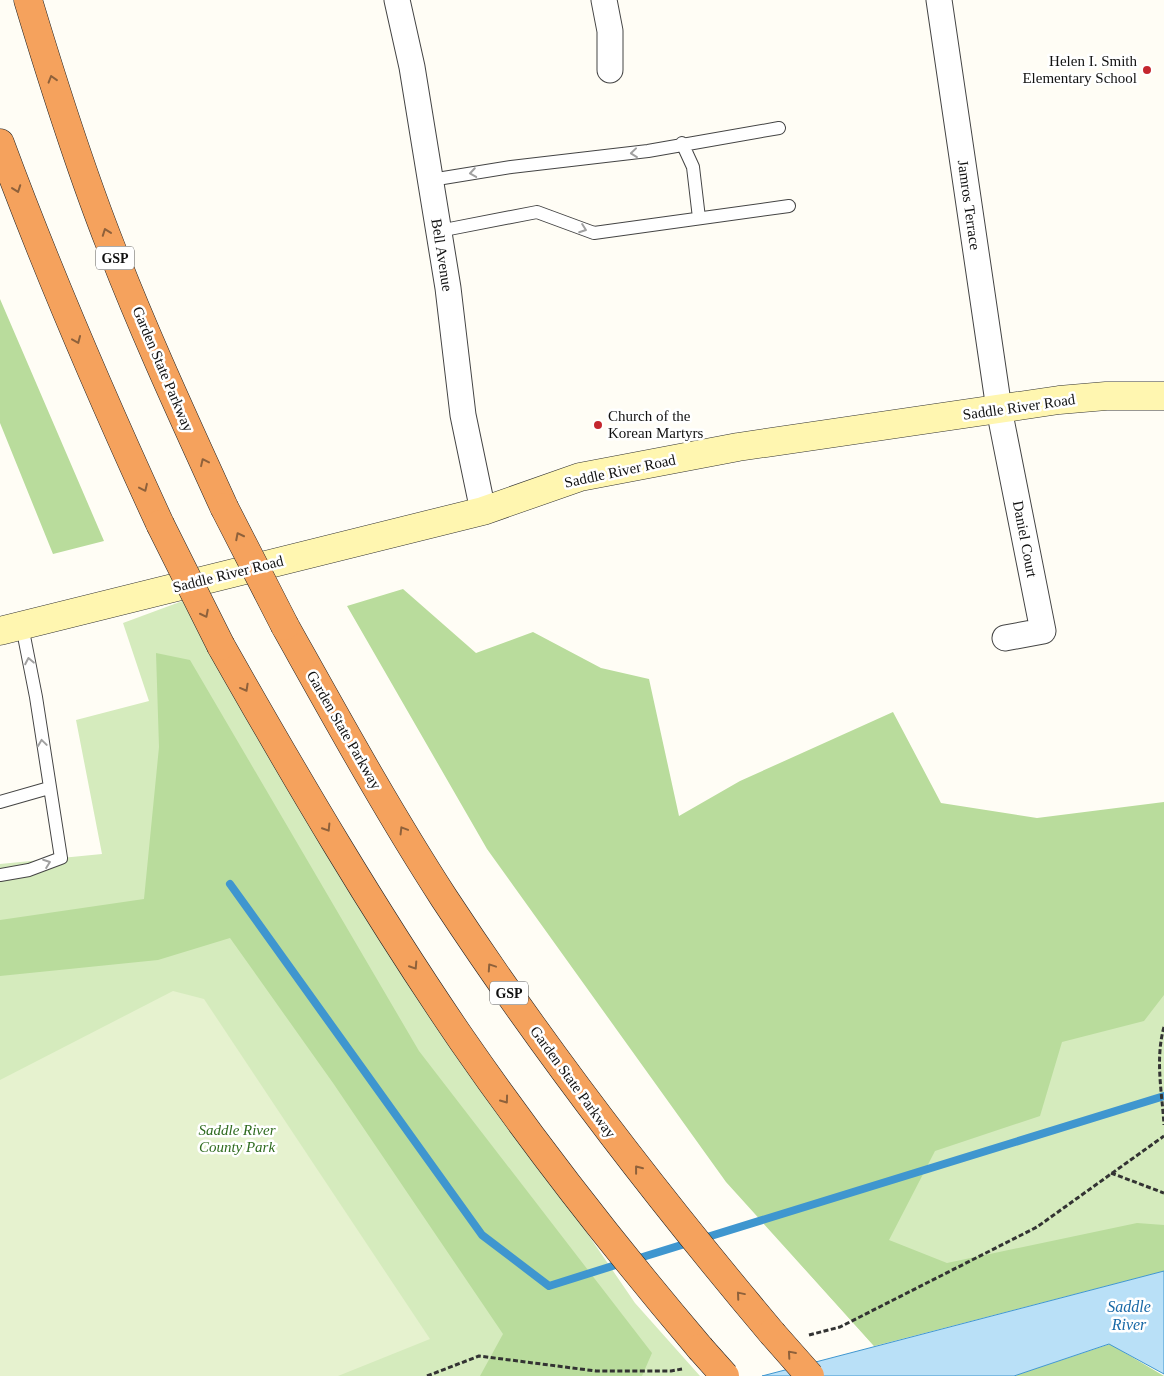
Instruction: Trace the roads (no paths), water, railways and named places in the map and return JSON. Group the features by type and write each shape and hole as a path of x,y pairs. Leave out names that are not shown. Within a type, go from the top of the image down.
{"highway":[{"name":"Garden State Parkway","path":"28,0 62,110 111,246 166,378 224,506 285,626 362,763 444,897 525,1017 607,1129 686,1231 810,1376"},
{"path":"0,143 39,247 91,374 160,524 221,646 298,782 462,1039 546,1156 638,1274 695,1357 725,1376"}],"street":[{"name":"Bell Avenue","path":"397,0 412,67 439,231 448,288 463,415 483,511"},
{"path":"604,0 610,31 610,70"},
{"name":"Jamros Terrace","path":"939,0 999,409"},
{"name":"Saddle River Road","path":"11,628 483,511 589,475 738,447 999,409 1106,396 1164,396"},
{"name":"Daniel Court","path":"999,409 1043,631 1005,638"}],"lane":[{"path":"430,180 511,167 648,151 682,143 778,128"},
{"path":"682,143 693,167 699,218"},
{"path":"439,231 537,212 594,233 789,206"},
{"path":"0,875 29,870 61,858 36,697 11,628"},
{"path":"0,802 49,788"}],"water":[{"name":"Saddle River","path":"1164,1271 1164,1374 1109,1344 1014,1376 762,1376"}],"waterway":[{"path":"230,884 482,1235 549,1286 622,1263"},
{"path":"633,1260 1164,1096"}],"place":[{"name":"Helen I. Smith Elementary School","path":"1147,70"},
{"name":"Church of the Korean Martyrs","path":"598,425"}],"park label":[{"name":"Saddle River County Park","path":"237,1138"}]}
